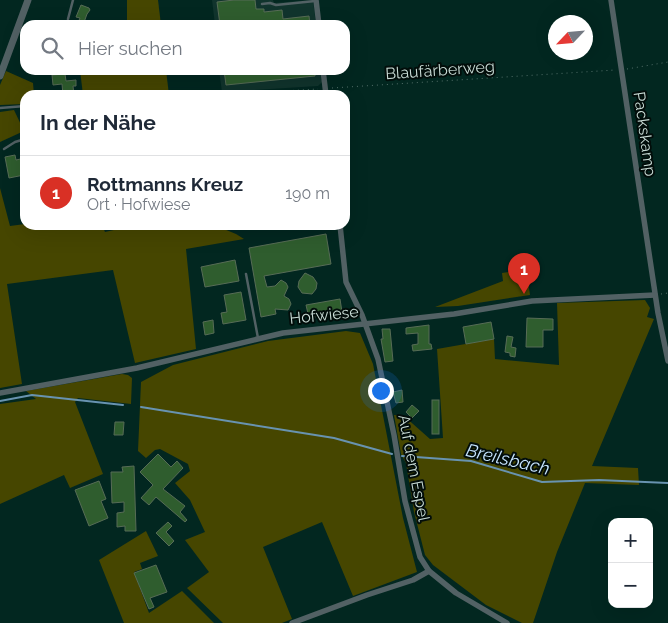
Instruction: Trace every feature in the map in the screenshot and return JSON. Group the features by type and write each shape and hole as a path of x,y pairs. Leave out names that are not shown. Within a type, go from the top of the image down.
{"street":[{"path":"21,20 28,0"},
{"path":"316,0 318,20"},
{"name":"Packskamp","path":"611,0 655,295 668,361"},
{"path":"0,76 20,22"},
{"path":"324,75 326,90"},
{"name":"Auf dem Espel","path":"341,230 346,282 378,359 412,532 420,557 429,571 456,593 507,623"},
{"name":"Hofwiese","path":"0,393 137,368 283,333 454,314 532,301 655,295"},
{"path":"292,623 413,580 429,571"}],"lane":[{"path":"68,19 73,0"},
{"path":"262,4 270,3 276,5 316,0"},
{"path":"0,108 20,106"},
{"path":"4,149 20,140"},
{"path":"246,274 258,338"}],"path":[{"name":"Blaufärberweg","path":"350,90 622,69 668,62"}],"shaded area":[{"path":"127,0 158,0 160,20 127,20"},
{"path":"212,0 273,0 274,3 313,0 315,20 214,20"},
{"path":"6,71 33,83 34,90 20,90 20,104 0,105 0,85"},
{"path":"81,75 167,75 168,90 82,90"},
{"path":"220,75 321,75 322,82 318,86 222,90"},
{"path":"14,110 20,123 20,133 0,142 0,112"},
{"path":"0,188 10,226 20,225 20,230 104,230 105,232 114,230 226,230 244,239 186,249 196,349 135,363 113,270 7,284 22,384 0,388"},
{"path":"526,269 530,295 458,306 435,307 503,281 502,273"},
{"path":"645,300 650,308 647,317 654,319 592,466 638,468 639,485 585,483 557,552 533,623 522,623 486,605 433,565 425,555 414,512 406,463 401,454 394,415 404,416 430,439 443,438 437,349 494,339 495,359 559,365 557,303"},
{"path":"346,331 360,333 373,364 403,518 417,572 353,596 322,522 263,547 292,619 282,623 223,623 187,588 209,572 185,540 205,532 190,500 175,483 190,471 188,464 160,449 155,450 146,458 138,451 141,382 173,365 268,341"},
{"path":"122,374 132,378 131,404 78,398 75,402 103,474 70,488 64,475 0,504 0,404 36,399 26,391"},
{"path":"146,531 158,556 140,563 142,569 134,572 149,613 182,591 214,623 124,623 99,560"}],"building":[{"path":"255,0 256,9 264,9 264,12 282,10 283,19 309,16 309,20 219,20 217,2"},
{"path":"81,5 89,8 90,10 85,20 79,20 80,18 76,17"},
{"path":"52,75 65,75 66,81 76,80 73,90 63,90 62,84 53,85"},
{"path":"225,75 315,75 315,76 226,85"},
{"path":"15,155 16,160 20,159 20,176 9,178 5,157"},
{"path":"326,234 331,264 264,276 267,287 275,286 281,280 286,283 288,287 284,296 289,299 291,304 288,310 275,309 276,314 261,317 249,248"},
{"path":"235,260 239,281 205,287 201,267"},
{"path":"305,273 313,277 317,283 316,289 312,294 302,293 298,287 299,281"},
{"path":"241,292 246,320 223,324 221,313 227,312 224,295"},
{"path":"340,299 342,312 309,318 306,305"},
{"path":"527,318 553,319 553,330 543,330 543,347 526,347"},
{"path":"213,320 214,333 205,335 203,322"},
{"path":"491,322 494,339 466,344 463,327"},
{"path":"429,325 429,344 431,344 432,349 413,351 412,345 418,344 418,333 406,334 406,328"},
{"path":"382,329 390,329 393,361 385,362 381,339 383,339"},
{"path":"507,336 513,337 511,347 516,348 515,357 505,352"},
{"path":"402,390 403,402 396,403 393,392"},
{"path":"432,400 439,400 439,434 432,434"},
{"path":"412,405 419,411 412,418 406,412"},
{"path":"115,422 124,422 123,435 114,435"},
{"path":"158,454 171,467 177,461 183,468 163,489 185,506 180,512 187,520 185,522 156,497 149,505 141,498 153,485 140,472"},
{"path":"134,466 136,531 125,531 125,526 117,527 117,513 124,512 124,502 112,503 111,472 123,472 122,467"},
{"path":"99,481 106,499 101,501 108,518 89,526 75,490"},
{"path":"168,522 172,526 166,532 174,541 169,546 156,533"},
{"path":"156,565 167,592 150,598 154,607 149,609 134,573"}],"waterway":[{"name":"Breilsbach","path":"0,401 32,395 123,405"},
{"name":"Breilsbach","path":"141,407 334,438 392,454"},
{"name":"Breilsbach","path":"402,456 471,461 542,482 599,480 668,483"}],"place":[{"name":"Rottmanns Kreuz","path":"524,294"}]}
